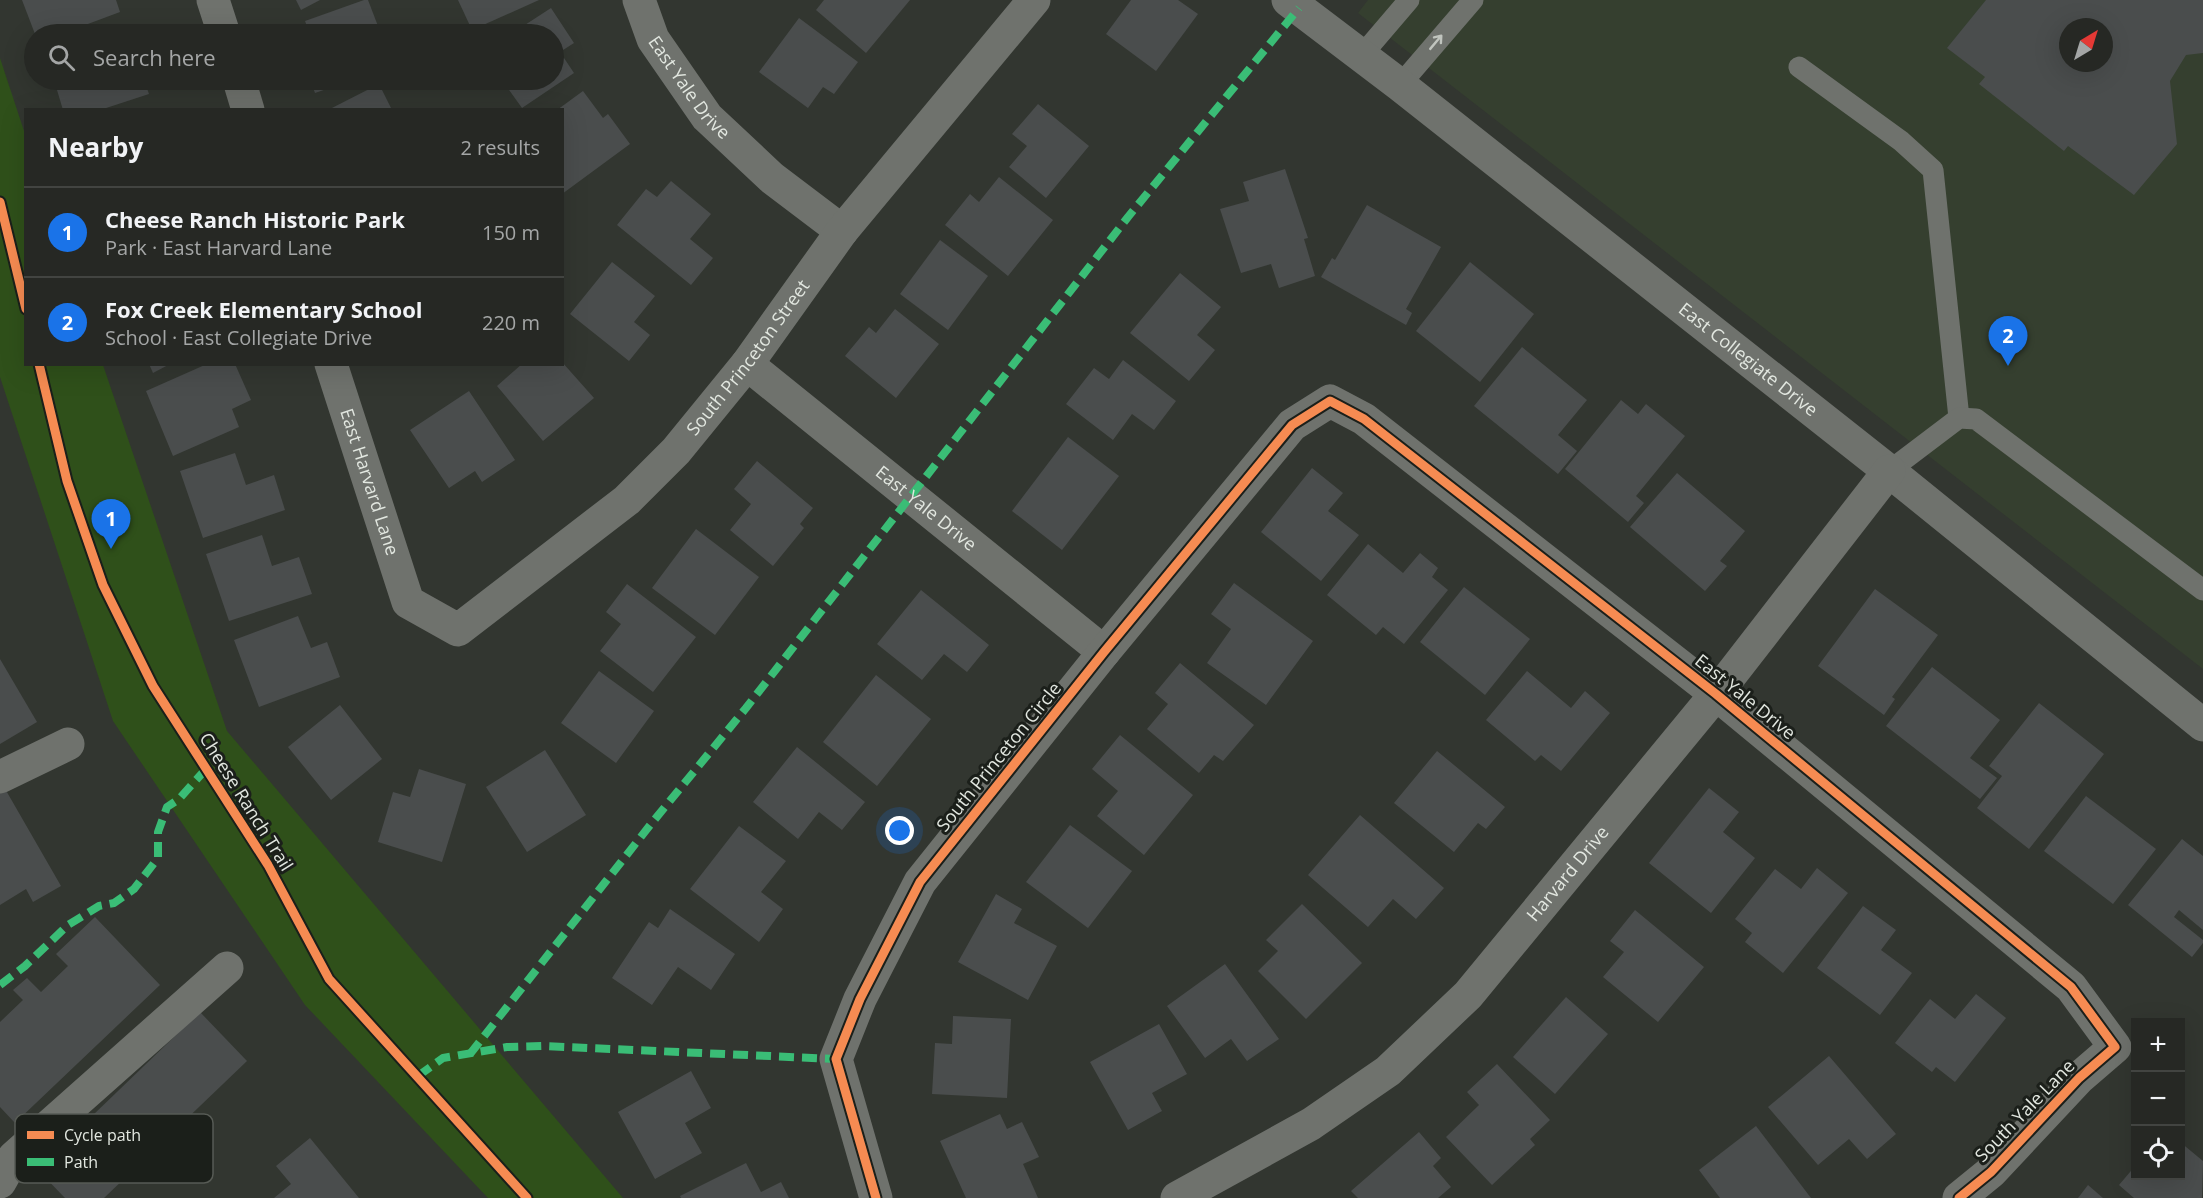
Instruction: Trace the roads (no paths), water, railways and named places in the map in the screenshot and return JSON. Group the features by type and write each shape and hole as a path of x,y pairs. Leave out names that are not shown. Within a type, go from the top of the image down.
{"street":[{"path":"213,0 221,24"},
{"name":"East Yale Drive","path":"639,0 653,39 707,117 772,178 842,231"},
{"name":"South Princeton Street","path":"408,602 458,630 627,500 675,451 747,364 842,231 1034,0"},
{"name":"East Collegiate Drive","path":"1288,0 1362,55 1889,471 2203,725"},
{"path":"242,90 247,108"},
{"name":"East Yale Drive","path":"747,364 1104,652"},
{"name":"East Harvard Lane","path":"332,366 408,602"},
{"name":"East Yale Drive","path":"1330,401 1364,419 1716,694 2071,987 2115,1047"},
{"name":"South Princeton Circle","path":"876,1198 836,1059 860,999 920,882 1104,652 1292,425 1330,401"},
{"name":"Harvard Drive","path":"1177,1198 1311,1124 1388,1071 1468,995 1716,694 1889,471"},
{"path":"0,777 68,744"},
{"path":"62,1114 227,968"},
{"name":"South Yale Lane","path":"1959,1198 1991,1172 2079,1078 2115,1047"},
{"path":"0,1182 15,1156"}],"lane":[{"path":"1362,55 1409,0"},
{"path":"1400,85 1473,0"},
{"path":"1799,67 1901,141 1933,170 1959,418"},
{"path":"1889,471 1959,418 1976,419 2203,590"}],"place":[{"name":"Fox Creek Elementary School","path":"2008,366"},
{"name":"Cheese Ranch Historic Park","path":"111,549"}]}
